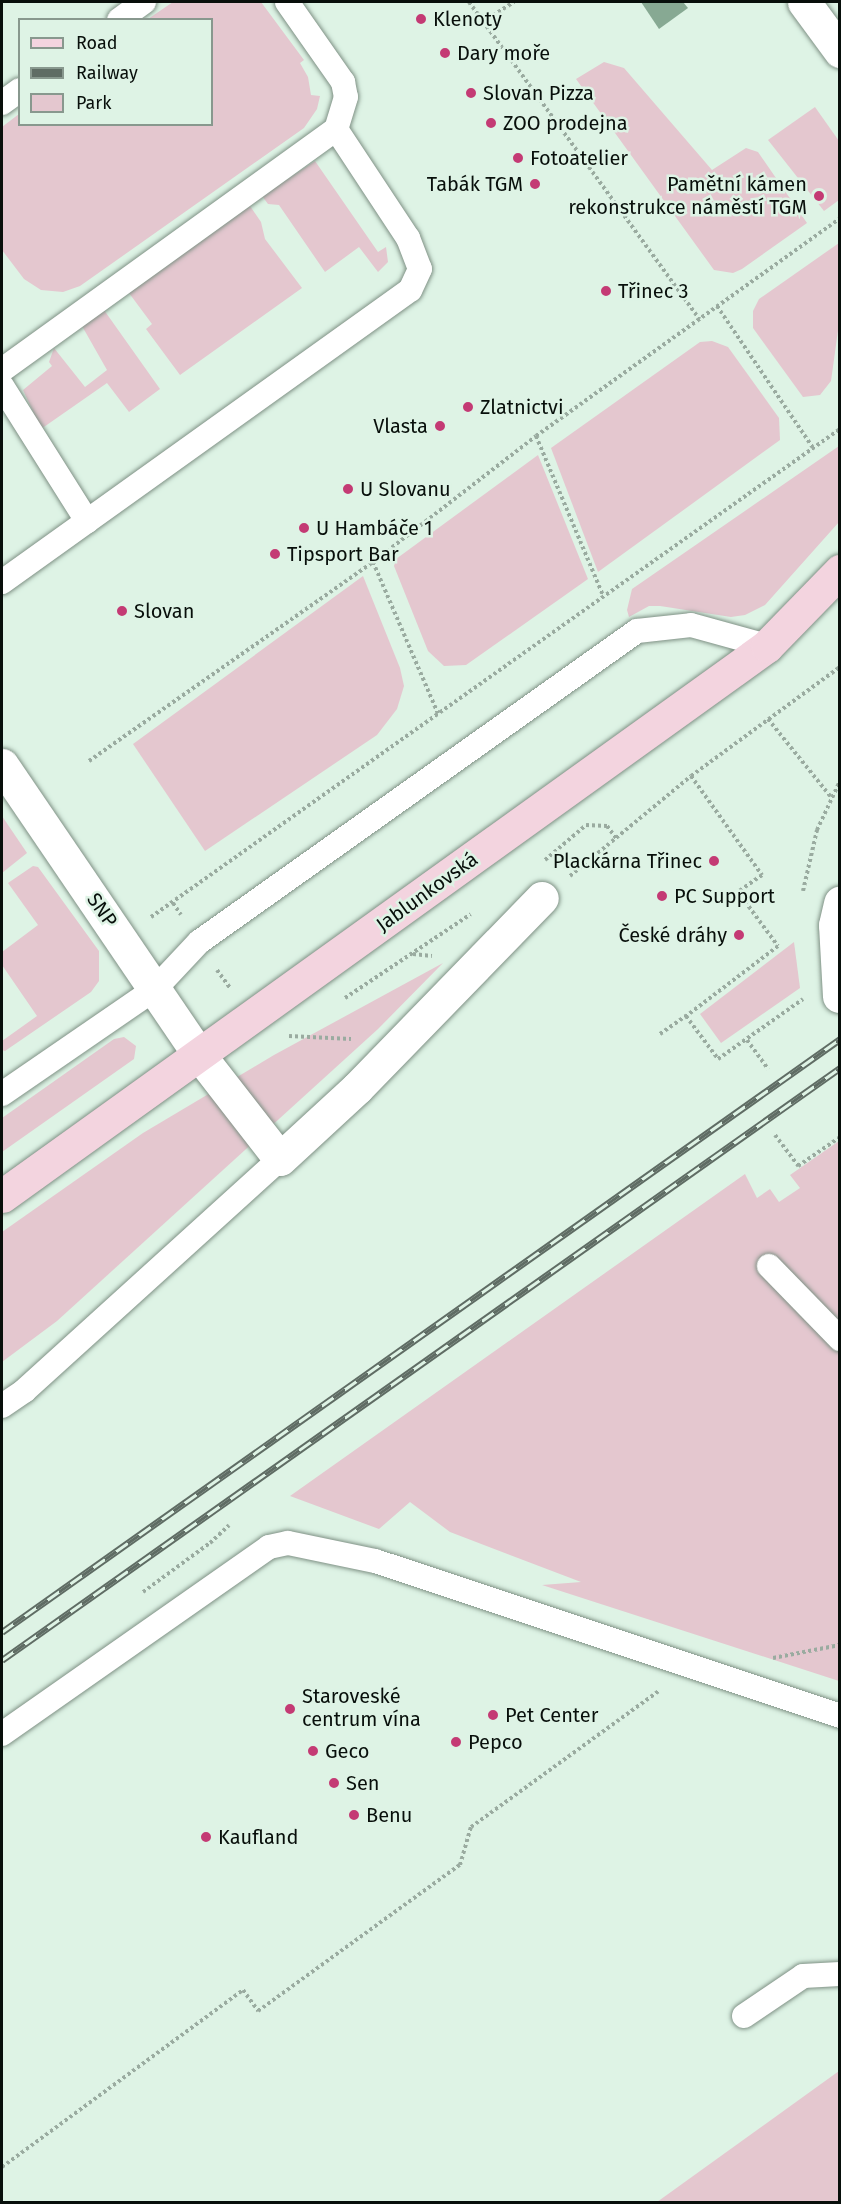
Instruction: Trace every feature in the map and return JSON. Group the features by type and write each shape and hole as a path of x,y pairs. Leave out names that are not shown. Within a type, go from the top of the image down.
{"main road":[{"name":"Jablunkovská","path":"2,1196 200,1056 767,646 840,571"}],"street":[{"path":"804,2 840,51"},
{"name":"SNP","path":"2,765 200,1056 280,1159"},
{"path":"280,1159 409,1036 542,898"},
{"path":"839,996 835,925 840,903"}],"lane":[{"path":"122,18 144,2"},
{"path":"2,370 336,129 346,97 343,82 287,2"},
{"path":"2,103 18,91"},
{"path":"2,582 410,290 420,269 408,238 336,129"},
{"path":"2,386 87,521"},
{"path":"2,1094 155,989 199,942 638,631 691,625 767,646"},
{"path":"2,1406 24,1391 280,1159"},
{"path":"769,1266 840,1339"},
{"path":"2,1734 269,1547 288,1543 375,1561 840,1716"},
{"path":"744,2016 803,1976 840,1974"}],"path":[{"path":"469,2 699,319"},
{"path":"483,22 514,2"},
{"path":"89,761 373,562 536,436 840,218"},
{"path":"717,306 813,448"},
{"path":"145,921 206,882 603,595 840,429"},
{"path":"536,436 603,595"},
{"path":"373,562 438,714"},
{"path":"542,898 691,776 840,666"},
{"path":"768,719 831,797"},
{"path":"660,1034 778,946 738,892 762,874 691,776"},
{"path":"543,862 586,825 607,826 616,838"},
{"path":"336,1005 475,911"},
{"path":"214,965 232,991"},
{"path":"686,1016 718,1059 806,997"},
{"path":"280,1043 298,1030"},
{"path":"289,1036 323,1041 409,1036"},
{"path":"747,1040 768,1069"},
{"path":"775,1135 798,1166 840,1137"},
{"path":"766,1660 840,1645"},
{"path":"2,2166 243,1990 258,2011 460,1865 471,1827 668,1685"}],"green space":[{"path":"173,2 261,2 304,60 300,63 308,77 311,95 320,96 317,109 304,128 80,286 63,292 41,290 24,279 2,250 2,127 18,115 18,126 213,126 213,18 149,18"},
{"path":"604,62 624,68 712,170 746,148 758,152 807,223 742,269 733,273 714,270 576,79"},
{"path":"815,107 839,141 839,200 824,211 768,140"},
{"path":"315,161 378,252 386,247 388,262 378,272 359,247 325,272 279,205 268,204 262,196"},
{"path":"250,206 261,222 265,239 302,288 180,375 146,329 152,324 129,293"},
{"path":"839,243 840,316 831,381 820,395 803,397 753,328 753,311 759,299"},
{"path":"104,310 160,389 129,412 107,383 41,429 23,390 52,366 49,362 54,348 85,387 107,370 82,326"},
{"path":"712,341 728,347 779,418 780,440 598,572 551,448 700,342"},
{"path":"839,446 839,522 765,605 745,615 731,617 649,606 629,617 627,610 632,589"},
{"path":"538,455 588,579 466,665 444,666 428,651 394,566 396,559"},
{"path":"363,576 400,668 404,686 397,709 377,735 205,851 133,744"},
{"path":"2,816 27,853 2,873"},
{"path":"33,866 38,867 99,951 99,981 91,992 5,1051 2,1050 2,1041 37,1016 2,965 2,952 38,925 8,883"},
{"path":"794,942 800,988 721,1043 700,1014"},
{"path":"443,963 378,1029 57,1321 2,1362 2,1232 143,1133 274,1055"},
{"path":"124,1037 136,1046 134,1059 2,1152 2,1118 114,1039"},
{"path":"839,1141 839,1681 542,1585 581,1582 450,1532 410,1502 379,1529 290,1496 745,1174 757,1198 770,1189 779,1202 800,1188 790,1175"},
{"path":"839,2071 839,2202 657,2202"}],"shaded area":[{"path":"641,2 683,2 688,8 659,29"}],"railway":[{"path":"2,1632 840,1039"},
{"path":"2,1660 840,1068"}],"place":[{"name":"Klenoty","path":"421,19"},
{"name":"Dary moře","path":"445,53"},
{"name":"Slovan Pizza","path":"471,93"},
{"name":"ZOO prodejna","path":"491,123"},
{"name":"Fotoatelier","path":"518,158"},
{"name":"Tabák TGM","path":"535,184"},
{"name":"Pamětní kámen rekonstrukce náměstí TGM","path":"819,196"},
{"name":"Třinec 3","path":"606,291"},
{"name":"Zlatnictvi","path":"468,407"},
{"name":"Vlasta","path":"440,426"},
{"name":"U Slovanu","path":"348,489"},
{"name":"U Hambáče 1","path":"304,528"},
{"name":"Tipsport Bar","path":"275,554"},
{"name":"Slovan","path":"122,611"},
{"name":"Plackárna Třinec","path":"714,861"},
{"name":"PC Support","path":"662,896"},
{"name":"České dráhy","path":"739,935"},
{"name":"Staroveské centrum vína","path":"290,1709"},
{"name":"Pet Center","path":"493,1715"},
{"name":"Pepco","path":"456,1742"},
{"name":"Geco","path":"313,1751"},
{"name":"Sen","path":"334,1783"},
{"name":"Benu","path":"354,1815"},
{"name":"Kaufland","path":"206,1837"}]}
